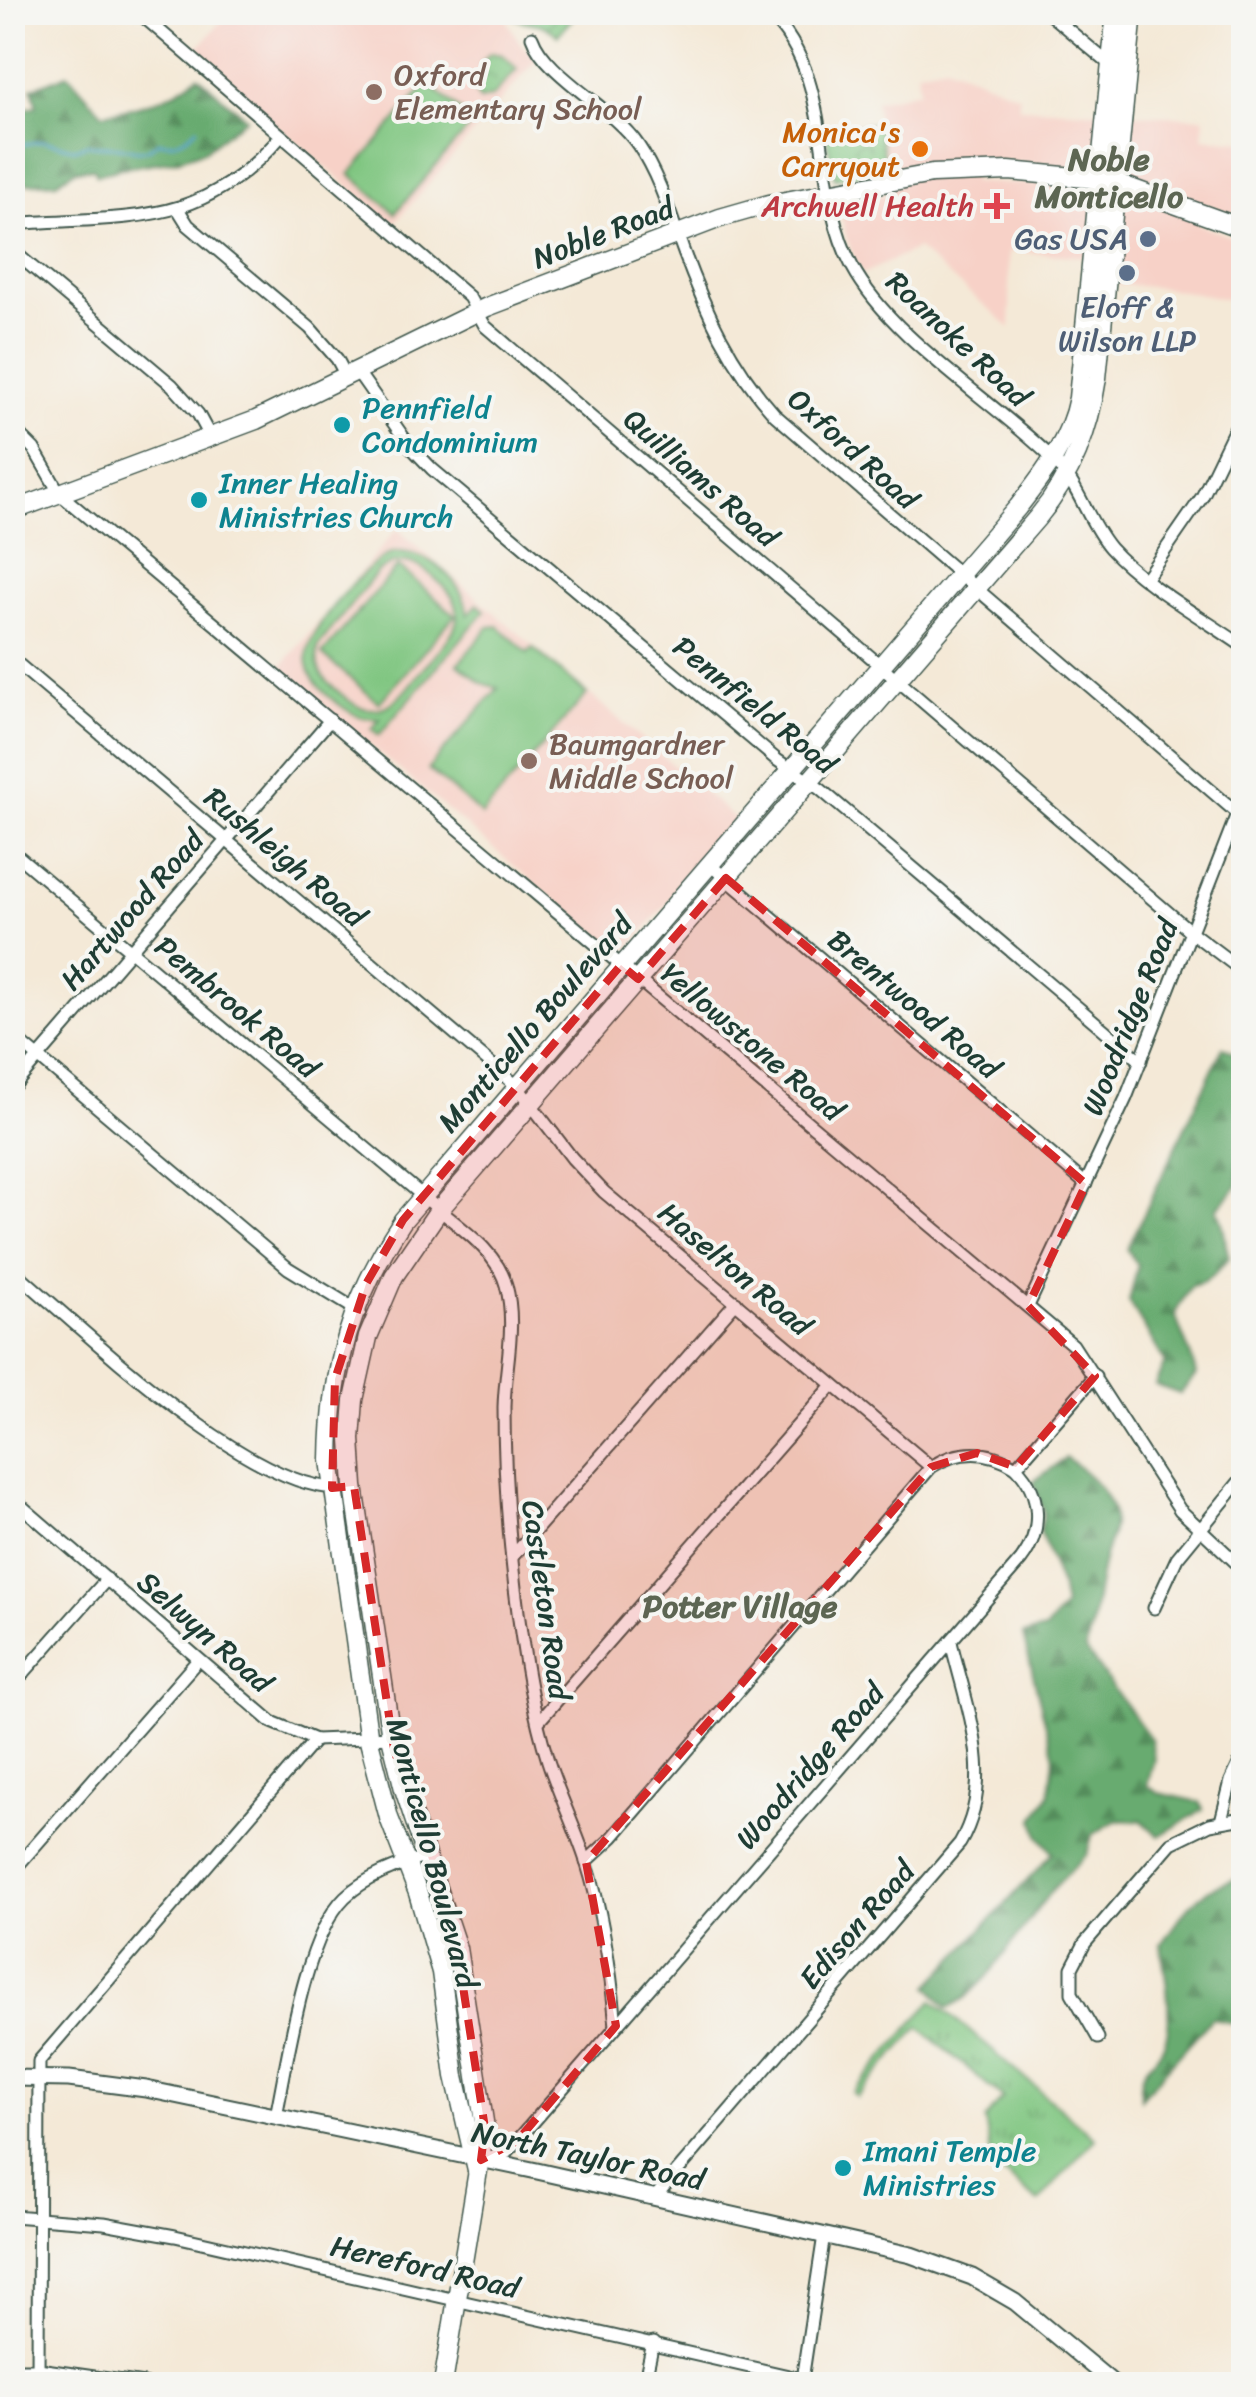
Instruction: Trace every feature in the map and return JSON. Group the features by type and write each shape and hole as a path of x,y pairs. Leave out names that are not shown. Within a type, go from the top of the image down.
{"main road":[{"name":"Monticello Boulevard","path":"1115,126 1112,66 1116,12"},
{"name":"Monticello Boulevard","path":"525,1094 621,965 1018,507 1080,448 1093,404 1109,181 1134,12"},
{"name":"Noble Road","path":"12,512 275,412 477,312 750,208 959,172 1009,171 1109,181 1244,230"},
{"name":"Monticello Boulevard","path":"476,2163 456,2076 440,1972 368,1741 332,1488 330,1419 343,1341 382,1254 525,1094 638,979 976,589 1046,506 1060,466"},
{"name":"Monticello Boulevard","path":"431,1203 362,1356 351,1439 354,1486 391,1737 404,1790 448,1914 462,1973 484,2128 443,2384"}],"street":[{"name":"Quilliams Road","path":"138,12 470,297 485,326 1192,932 1244,972"},
{"name":"Roanoke Road","path":"768,12 793,41 806,67 845,253 874,301 1060,466 1107,544 1146,578 1244,647"},
{"path":"1046,12 1127,78"},
{"name":"Oxford Road","path":"532,37 540,54 634,140 655,177 717,332 760,399 796,436 1240,816"},
{"path":"12,224 178,210 232,182 281,136"},
{"name":"Pennfield Road","path":"178,210 188,225 310,328 422,460 1141,1061"},
{"path":"12,250 167,381 198,414 211,438"},
{"path":"1146,578 1202,496 1244,410"},
{"name":"Yellowstone Road","path":"12,427 34,448 60,494 1078,1350 1175,1503 1244,1570"},
{"name":"Rushleigh Road","path":"12,659 525,1094"},
{"name":"Hartwood Road","path":"12,1088 330,720"},
{"name":"Woodridge Road","path":"1028,1306 1141,1061 1240,816 1244,796"},
{"name":"Pembrook Road","path":"12,851 431,1203"},
{"name":"Brentwood Road","path":"710,864 1086,1184"},
{"path":"12,1034 288,1268 355,1310 376,1318"},
{"name":"Haselton Road","path":"525,1094 604,1192 931,1467"},
{"name":"Castleton Road","path":"431,1203 492,1258 506,1283 511,1320 504,1402 506,1503 512,1557 538,1722 586,1862 612,1984 616,2026"},
{"path":"12,1270 201,1426 263,1464 318,1486 354,1486"},
{"path":"512,1557 736,1302"},
{"path":"586,1862 617,1832 931,1467 967,1453 988,1454 1016,1467 1095,1376"},
{"path":"538,1722 834,1385"},
{"name":"Woodridge Road","path":"476,2163 505,2153 517,2141 1013,1569 1033,1538 1037,1519 1028,1481 1016,1467"},
{"path":"1154,1608 1172,1566 1244,1476"},
{"name":"Selwyn Road","path":"12,1498 272,1722 315,1740 368,1741 391,1737"},
{"path":"12,1686 106,1579"},
{"name":"Edison Road","path":"655,2196 960,1843 970,1826 978,1799 979,1764 951,1642"},
{"path":"12,1872 198,1660"},
{"path":"38,2384 38,2060 315,1740"},
{"path":"1222,1821 1231,1781 1244,1754"},
{"path":"1098,2038 1072,1993 1072,1968 1085,1943 1158,1856 1185,1835 1222,1821 1244,1818"},
{"path":"276,2116 310,1960 325,1922 358,1886 426,1856"},
{"name":"North Taylor Road","path":"12,2078 146,2088 476,2163 655,2196 911,2255 972,2277 1028,2312 1114,2384"},
{"name":"Hereford Road","path":"12,2216 104,2223 175,2236 824,2384"},
{"path":"802,2381 824,2235"},
{"path":"644,2384 653,2344"},
{"path":"12,2369 144,2384"}],"highlighted area":[{"path":"726,878 1086,1184 1028,1306 1095,1376 1016,1467 977,1453 931,1467 586,1862 616,2026 517,2141 481,2160 485,2128 457,1948 394,1749 354,1486 332,1488 335,1379 366,1284 403,1220 621,965 638,979"}],"shaded area":[{"name":"Oxford Elementary School","path":"502,12 521,45 537,59 393,225 193,53 229,13"},
{"path":"946,65 1019,95 1019,107 1205,118 1203,138 1243,141 1243,218 1205,204 1197,224 1243,241 1243,302 1165,288 1113,284 1115,259 1008,251 1011,328 917,249 862,274 847,240 839,207 845,202 889,194 875,101 919,91 917,71","holes":["974,160 1052,164 1050,185 973,182"]},
{"name":"Baumgardner Middle School","path":"397,529 739,822 629,947 612,948 279,669"}],"green space":[{"path":"508,13 577,13 558,35"},
{"path":"490,53 502,55 517,69 492,97 480,100 472,88 484,77 481,64"},
{"path":"68,74 102,113 153,102 198,76 246,118 204,151 177,160 97,175 94,168 75,170 56,182 13,184 13,111 37,106 32,88"},
{"path":"428,83 473,122 395,213 350,174"},
{"path":"878,123 886,171 835,178 825,132"},
{"path":"395,552 408,553 432,563 460,591 468,615 478,604 485,611 379,735 372,729 380,719 354,714 331,698 314,681 307,658 309,645 327,614 355,581","holes":["393,563 421,567 451,594 456,606 454,629 394,701 381,708 361,707 324,678 318,664 318,646 378,571"]},
{"path":"398,566 455,615 379,703 322,654"},
{"path":"498,626 528,653 533,648 587,694 482,815 428,769 498,688 482,683 458,664 489,627"},
{"path":"1223,1047 1243,1057 1243,1158 1238,1161 1238,1185 1217,1209 1229,1257 1208,1279 1191,1286 1175,1313 1196,1375 1180,1394 1155,1385 1165,1362 1129,1302 1138,1265 1127,1250"},
{"path":"1066,1458 1100,1488 1113,1517 1085,1650 1151,1739 1154,1759 1147,1786 1159,1793 1200,1802 1203,1810 1159,1836 1141,1820 1115,1821 1092,1835 1087,1854 1051,1891 987,1977 966,1998 948,2008 929,1986 1053,1853 1039,1836 1034,1819 1050,1793 1054,1757 1023,1635 1045,1630 1064,1607 1060,1584 1040,1531 1044,1512 1033,1482"},
{"path":"1243,1877 1243,2026 1212,2018 1141,2098 1142,2076 1161,2050 1168,2031 1168,1993 1161,1944 1204,1893"},
{"path":"933,2000 1095,2138 1039,2202 992,2164 985,2120 1003,2098 919,2027 857,2097 853,2093"}],"waterway":[{"path":"12,146 44,141 76,149 87,144 140,151 159,142 180,141 197,128"}],"place":[{"name":"Oxford Elementary School","path":"374,92"},
{"name":"Monica's Carryout","path":"920,149"},
{"name":"Archwell Health","path":"997,206"},
{"name":"Gas USA","path":"1148,239"},
{"name":"Eloff & Wilson LLP","path":"1127,273"},
{"name":"Pennfield Condominium","path":"342,425"},
{"name":"Inner Healing Ministries Church","path":"199,500"},
{"name":"Baumgardner Middle School","path":"529,761"},
{"name":"Imani Temple Ministries","path":"843,2168"}],"district":[{"name":"Noble Monticello","path":"1109,178"},
{"name":"Potter Village","path":"740,1606"}]}
